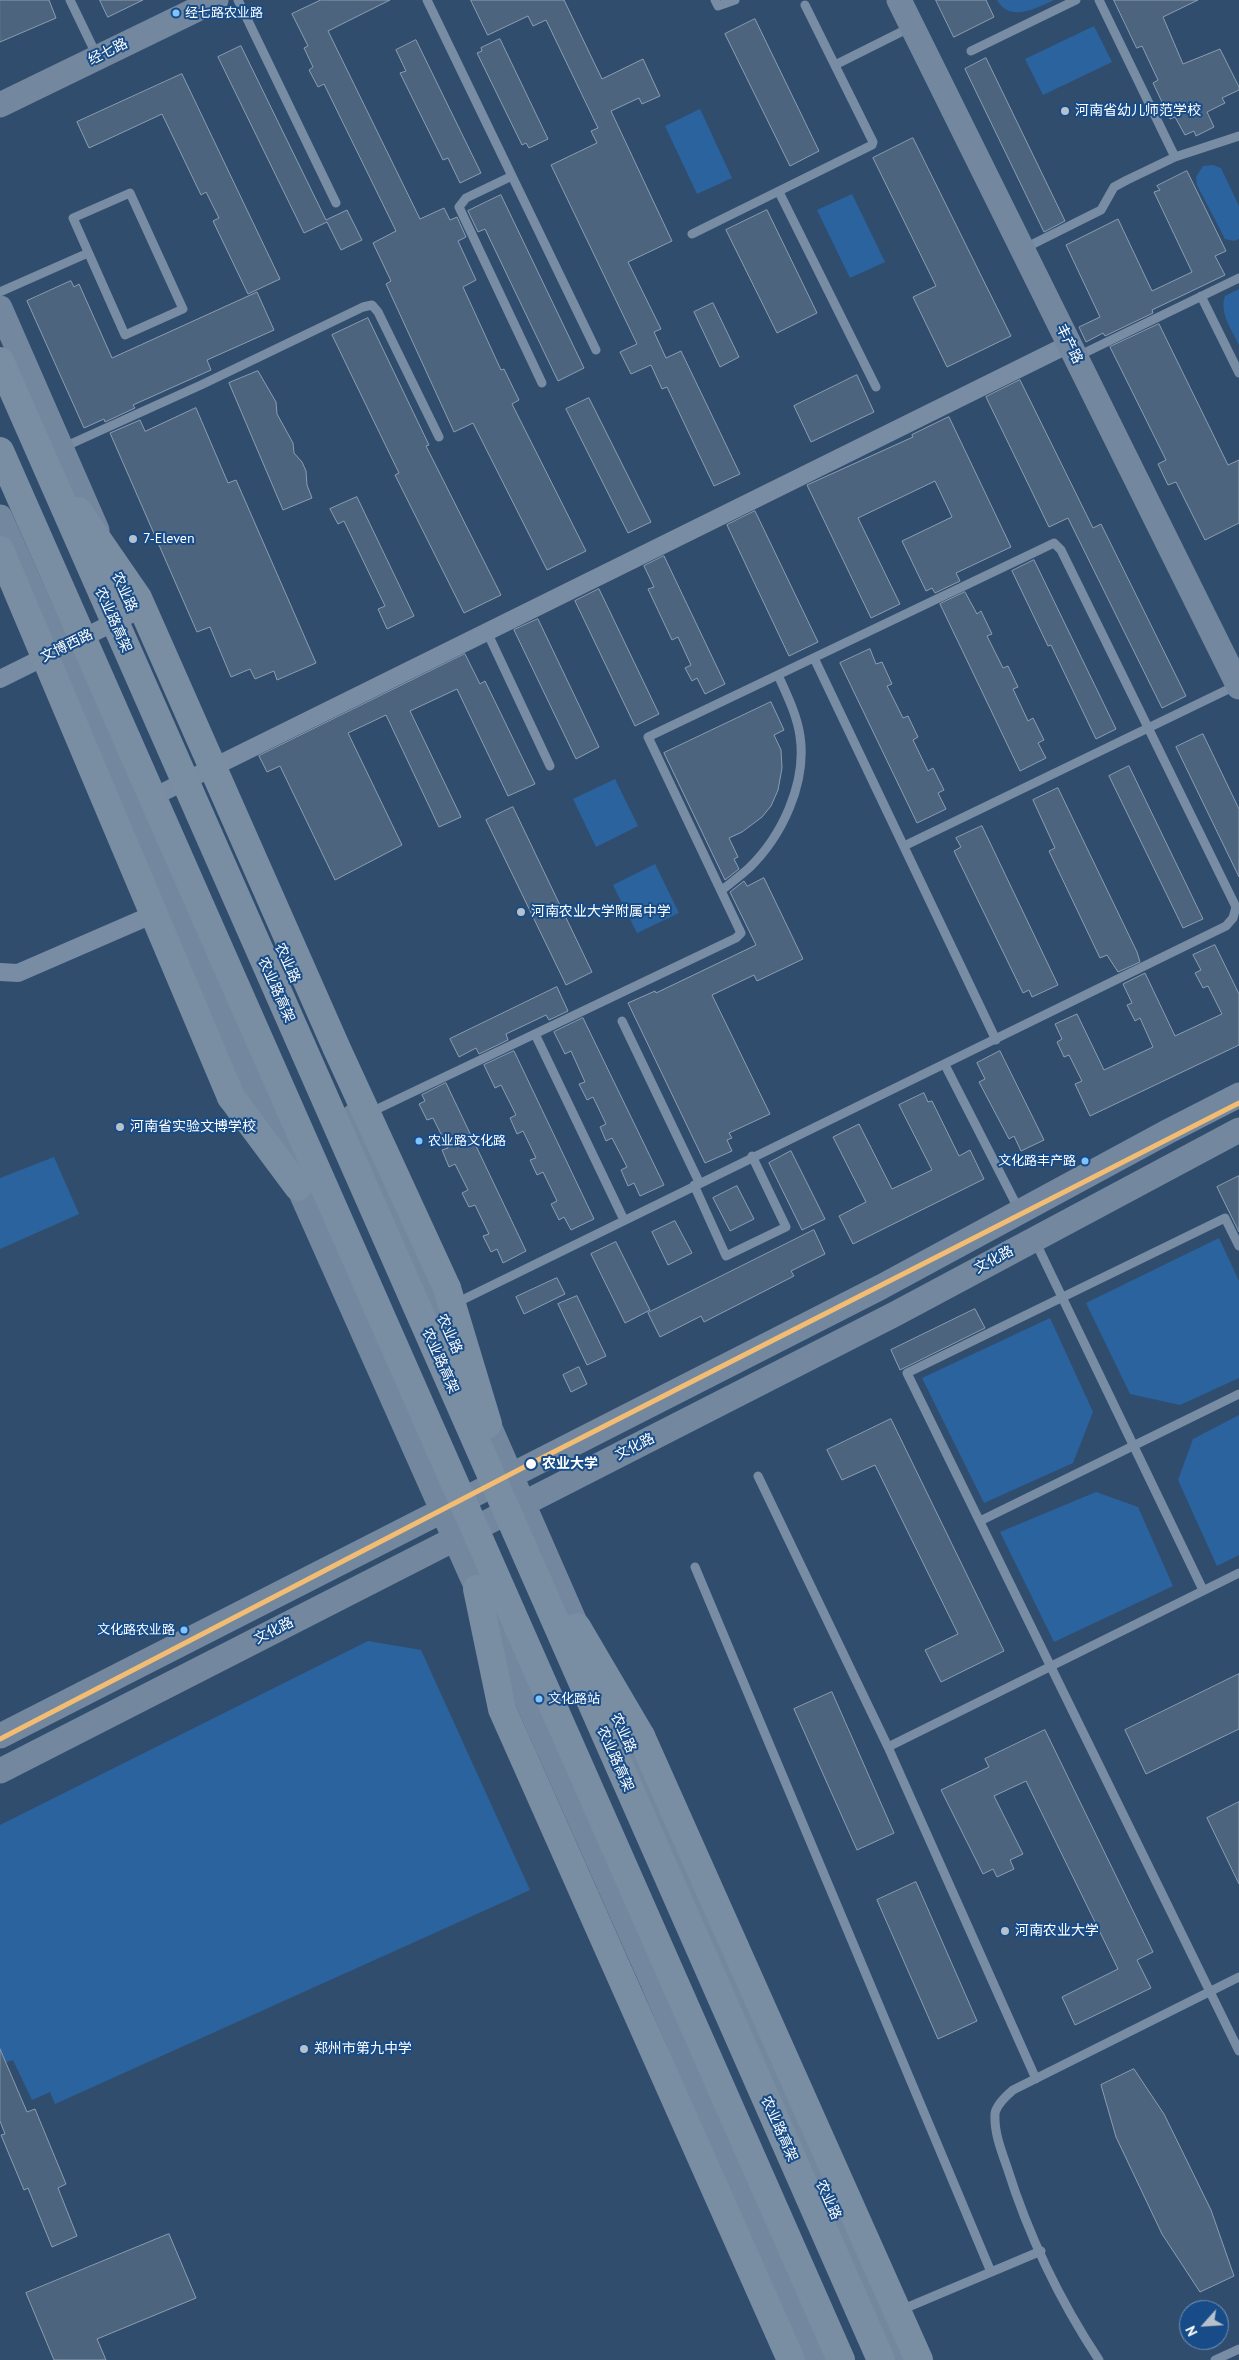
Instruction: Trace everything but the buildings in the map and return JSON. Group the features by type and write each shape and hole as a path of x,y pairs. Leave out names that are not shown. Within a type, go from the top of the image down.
{"highway":[{"name":"农业路高架","path":"0,361 52,455 881,2360"},
{"path":"0,451 842,2360"},
{"path":"52,455 138,598 449,1296 488,1424"},
{"path":"0,550 231,1097 298,1187"},
{"path":"477,1588 502,1709 791,2360"},
{"path":"577,1627 641,1736 919,2360"}],"street":[{"name":"经七路","path":"0,105 216,0"},
{"name":"丰产路","path":"899,0 1238,686"},
{"name":"农业路","path":"0,308 52,455 133,613 898,2360"},
{"path":"130,809 487,632 1073,351"},
{"path":"0,517 652,1981 816,2360"},
{"name":"文博西路","path":"0,679 133,613"},
{"path":"0,972 18,974 154,914"},
{"path":"0,1736 881,1287 1239,1096"},
{"name":"文化路","path":"0,1771 895,1314 1239,1130"}],"lane":[{"path":"70,0 98,57"},
{"path":"238,0 336,203"},
{"path":"427,0 596,350"},
{"path":"715,0 718,6 735,0"},
{"path":"971,51 1076,0"},
{"path":"1099,0 1174,157"},
{"path":"692,234 866,150 873,142 805,5"},
{"path":"834,65 912,26"},
{"path":"1022,249 1101,210 1114,187 1174,157 1230,141 1239,136"},
{"path":"512,176 466,198 459,208 542,383"},
{"path":"779,192 876,387"},
{"path":"130,193 183,309 125,335 88,253 73,218 130,193"},
{"path":"0,292 88,253"},
{"path":"1073,351 1239,278"},
{"path":"1201,296 1239,373"},
{"path":"52,455 363,307 372,305 378,312 439,437"},
{"path":"355,1120 736,938 741,933 648,737 1054,543 1060,550 1236,907 1233,918 1226,926 945,1065 752,1156 624,1220 449,1296"},
{"path":"487,632 550,766"},
{"path":"814,658 996,1040"},
{"path":"722,890 749,867 778,830 792,801 802,767 800,736 792,707 778,675"},
{"path":"904,846 1238,686"},
{"path":"622,1021 697,1184 726,1256 786,1227 752,1156"},
{"path":"535,1034 624,1220"},
{"path":"945,1065 1020,1212"},
{"path":"1239,1246 1225,1218 907,1373 1239,2051"},
{"path":"1034,1239 1135,1445 1203,1590"},
{"path":"980,1521 1239,1394"},
{"path":"758,1476 888,1747 1036,2079"},
{"path":"694,1567 991,2272"},
{"path":"888,1747 1239,1572"},
{"path":"1099,2360 1075,2323 1018,2203 997,2134 995,2112 1003,2099 1013,2090 1239,1977"},
{"path":"880,2319 1041,2251"},
{"path":"1215,2360 1239,2349"}],"shaded area":[{"path":"997,0 1054,0 1031,10 1016,12 1002,7"},
{"path":"1094,26 1112,62 1043,95 1025,59"},
{"path":"700,109 732,178 697,194 665,126"},
{"path":"1213,165 1221,168 1239,206 1239,239 1234,241 1225,239 1197,185 1196,177 1203,166"},
{"path":"852,194 885,262 850,278 817,210"},
{"path":"1239,289 1239,345 1227,321 1224,302 1225,296"},
{"path":"615,779 638,826 596,847 573,799"},
{"path":"655,864 679,913 637,933 613,885"},
{"path":"54,1157 79,1214 0,1249 0,1178"},
{"path":"1219,1238 1239,1281 1239,1378 1180,1405 1130,1394 1086,1303"},
{"path":"1050,1318 1093,1412 1073,1463 984,1503 922,1378"},
{"path":"1239,1415 1239,1555 1217,1566 1178,1480 1193,1439"},
{"path":"1096,1492 1138,1507 1173,1586 1054,1642 1000,1532"},
{"path":"368,1641 421,1650 530,1890 55,2104 50,2092 32,2100 13,2060 0,2064 0,1825"}],"transit line":[{"path":"0,1739 532,1463 1239,1103"}],"place":[{"name":"经七路农业路","path":"176,13"},
{"name":"河南省幼儿师范学校","path":"1065,111"},
{"name":"7-Eleven","path":"133,539"},
{"name":"河南农业大学附属中学","path":"521,912"},
{"name":"河南省实验文博学校","path":"120,1127"},
{"name":"农业路文化路","path":"419,1141"},
{"name":"文化路丰产路","path":"1085,1161"},
{"name":"农业大学","path":"531,1464"},
{"name":"文化路农业路","path":"184,1630"},
{"name":"文化路站","path":"539,1699"},
{"name":"河南农业大学","path":"1005,1931"},
{"name":"郑州市第九中学","path":"304,2049"}]}
